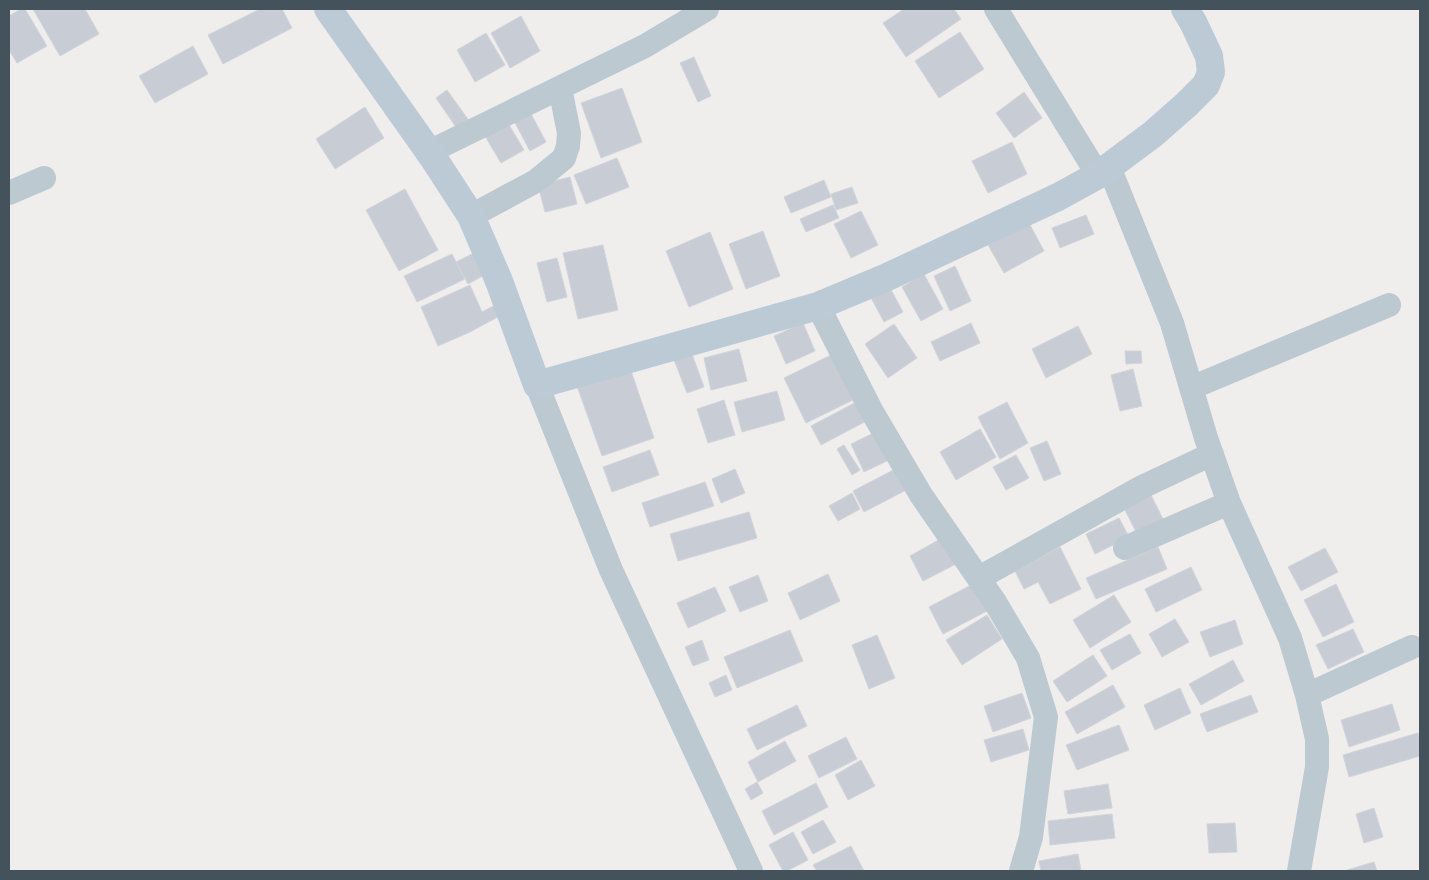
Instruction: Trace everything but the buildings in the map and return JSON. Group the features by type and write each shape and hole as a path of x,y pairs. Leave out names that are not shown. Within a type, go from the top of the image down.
{"main road":[{"path":"328,9 429,152 471,216 499,281 537,385 818,306 885,278 1050,201 1104,171 1153,134 1206,85 1211,72 1209,56 1185,9"}],"street":[{"path":"429,152 644,46 707,9"},
{"path":"996,9 1104,171 1172,323 1206,438 1229,503 1290,638 1308,695 1317,739 1317,767 1299,871"},
{"path":"471,216 536,182 564,158 568,146 569,133 560,88"},
{"path":"9,193 44,178"},
{"path":"1191,388 1389,305"},
{"path":"818,306 871,410 921,495 995,602 1028,658 1046,717 1031,837 1021,871"},
{"path":"537,385 611,570 751,871"},
{"path":"979,578 1142,487 1212,454"},
{"path":"1125,548 1229,503"},
{"path":"1308,695 1412,647"}]}
